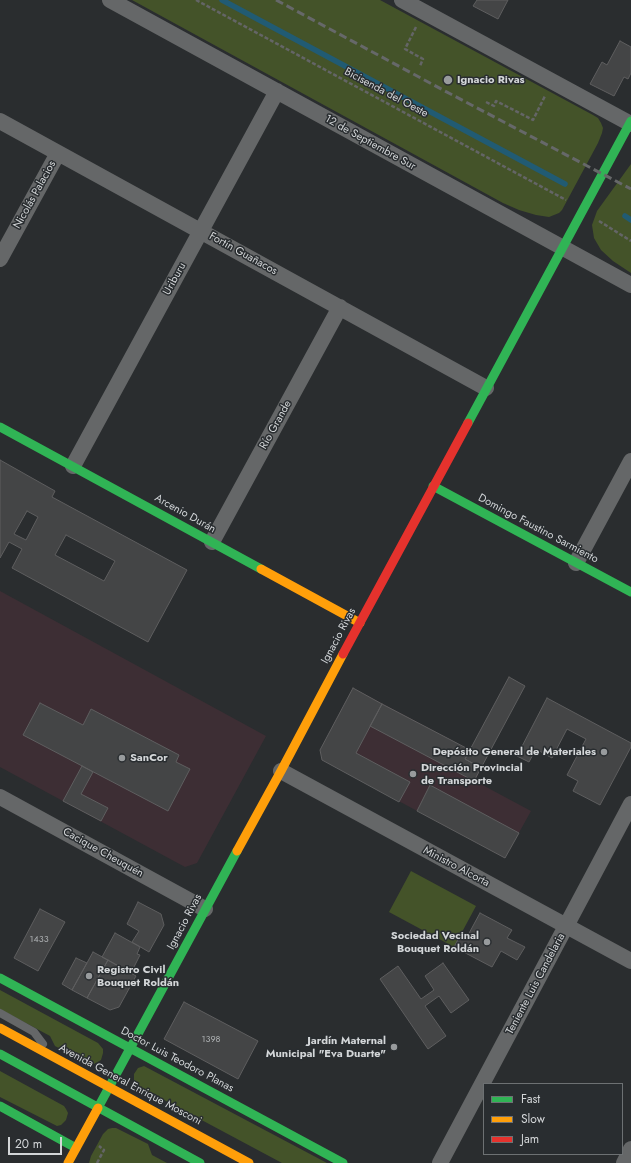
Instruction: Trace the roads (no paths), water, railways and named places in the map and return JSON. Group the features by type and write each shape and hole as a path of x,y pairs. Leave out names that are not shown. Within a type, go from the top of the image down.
{"main road":[{"name":"Ignacio Rivas","path":"68,1163 281,771 486,388 631,123"},
{"name":"Arcenio Durán","path":"0,427 360,623"},
{"name":"Domingo Faustino Sarmiento","path":"433,486 631,592"},
{"name":"Doctor Luis Teodoro Planas","path":"0,978 342,1163"},
{"name":"Avenida General Enrique Mosconi","path":"0,1028 249,1163"},
{"path":"0,1054 200,1163"},
{"path":"0,1106 76,1148"}],"street":[{"name":"12 de Septiembre Sur","path":"110,0 631,285"},
{"path":"402,0 631,123"},
{"name":"Uriburu","path":"73,466 277,91"},
{"name":"Fortín Guañacos","path":"0,121 486,388"},
{"name":"Nicolás Palacios","path":"0,259 58,153"},
{"name":"Río Grande","path":"212,542 340,307"},
{"path":"576,563 631,461"},
{"name":"Ministro Alcorta","path":"281,771 631,961"},
{"name":"Cacique Cheuquén","path":"0,797 206,909"},
{"name":"Teniente Luis Candelaria","path":"440,1163 631,804"},
{"path":"624,1163 631,1149"}],"lane":[{"path":"0,1013 34,1032 52,1056"}],"waterway":[{"path":"222,0 565,184"},
{"path":"625,216 631,220"}],"railway":[{"path":"276,0 631,189"}],"place":[{"name":"Ignacio Rivas","path":"448,80"},
{"name":"Depósito General de Materiales","path":"604,752"},
{"name":"SanCor","path":"122,758"},
{"name":"Dirección Provincial de Transporte","path":"413,774"},
{"name":"Sociedad Vecinal Bouquet Roldán","path":"487,942"},
{"name":"Registro Civil Bouquet Roldán","path":"89,976"},
{"name":"Jardín Maternal Municipal \"Eva Duarte\"","path":"394,1047"}]}
